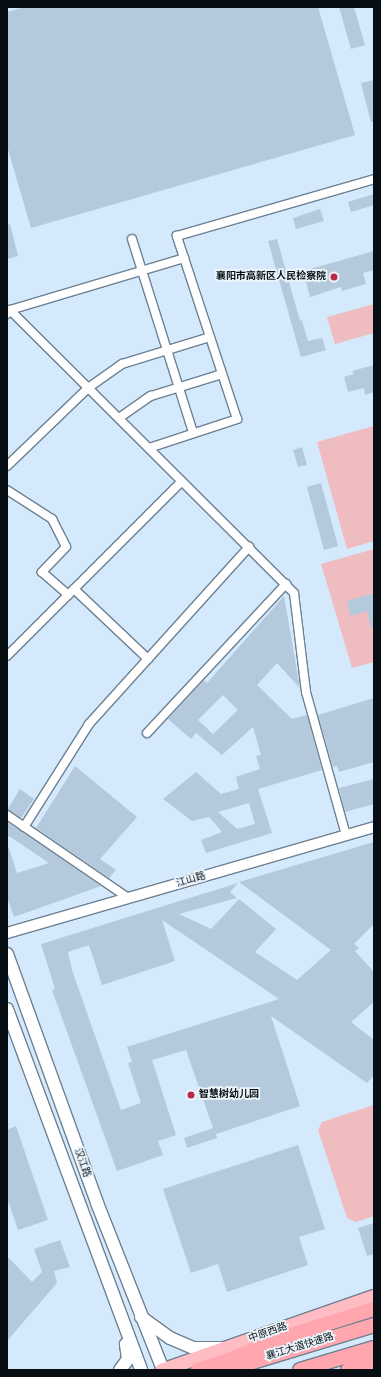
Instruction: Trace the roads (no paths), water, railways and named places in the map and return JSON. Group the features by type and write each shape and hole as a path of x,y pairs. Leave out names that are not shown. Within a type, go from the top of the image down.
{"highway":[{"path":"198,1370 229,1360 275,1340 374,1309"},
{"name":"襄江大道快速路","path":"226,1370 374,1324"},
{"path":"300,1370 374,1348"},
{"path":"348,1370 374,1362"}],"main road":[{"name":"汉江路","path":"7,954 97,1203 162,1370"},
{"name":"汉江路","path":"7,1009 141,1370"},
{"name":"中原西路","path":"162,1370 374,1296"},
{"path":"141,1317 170,1338 194,1348 225,1348"},
{"path":"120,1370 128,1360 124,1325"}],"street":[{"path":"149,448 237,419 177,236 374,179"},
{"path":"132,239 193,434"},
{"path":"184,258 9,312 119,418 294,592 306,692 346,835"},
{"path":"7,466 88,388 122,364 210,337"},
{"path":"119,418 151,396 222,374"},
{"path":"7,656 182,481"},
{"path":"7,490 52,519 66,547 42,572 71,592 148,659"},
{"path":"24,827 89,724 249,547"},
{"path":"147,733 286,584"},
{"path":"7,815 128,898"},
{"name":"江山路","path":"7,933 374,827"}],"place":[{"name":"襄阳市高新区人民检察院","path":"334,277"},
{"name":"智慧树幼儿园","path":"191,1095"}]}
